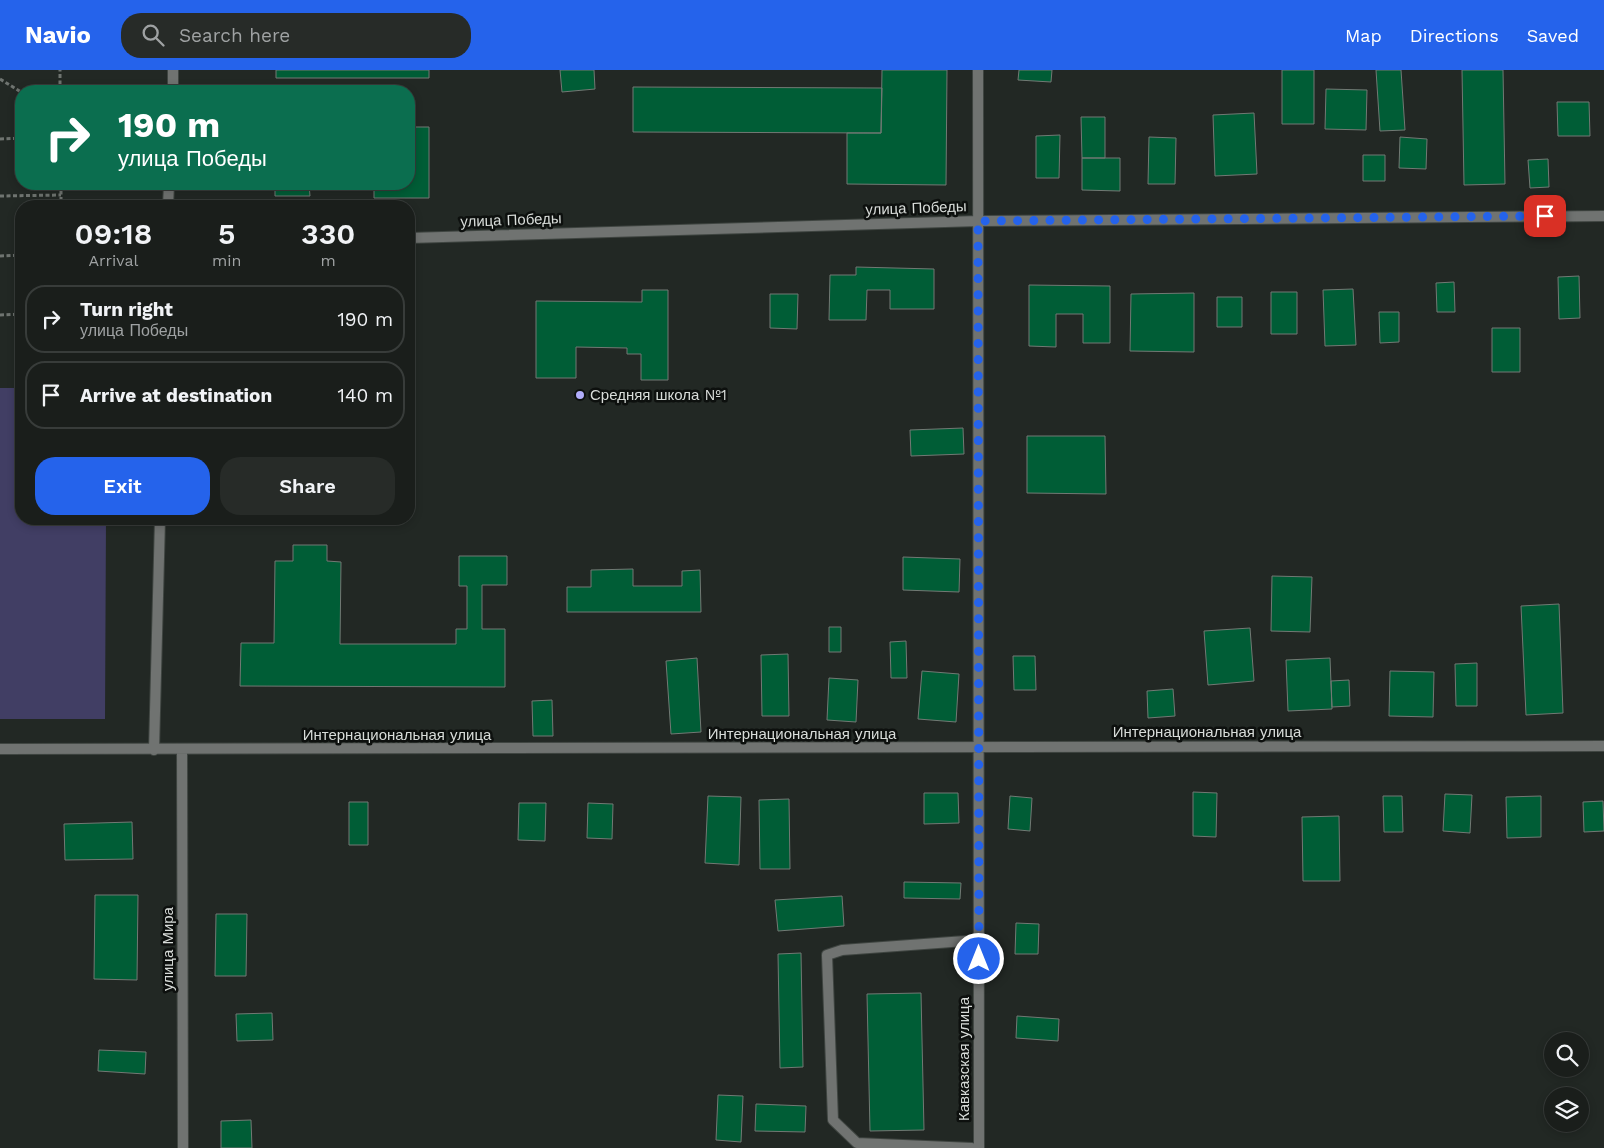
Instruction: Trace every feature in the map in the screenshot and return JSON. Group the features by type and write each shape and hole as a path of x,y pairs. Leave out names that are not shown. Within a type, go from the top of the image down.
{"street":[{"path":"172,85 173,70"},
{"name":"Кавказская улица","path":"978,70 979,1148"},
{"name":"улица Победы","path":"415,238 978,221 1604,216"},
{"path":"154,750 160,525"},
{"name":"Интернациональная улица","path":"0,750 1604,746"},
{"name":"улица Мира","path":"182,750 183,1148"},
{"path":"972,1148 857,1143 833,1120 827,955 842,950 979,940"}],"path":[{"path":"60,70 60,85"},
{"path":"0,79 15,88"},
{"path":"0,139 15,138"},
{"path":"61,190 61,200"},
{"path":"0,196 61,194"},
{"path":"0,256 15,255"},
{"path":"0,315 15,314"}],"shaded area":[{"path":"0,388 15,388 15,525 106,525 105,719 0,719"}],"building":[{"path":"276,70 429,70 429,78 276,78"},
{"path":"560,70 594,70 595,89 562,92"},
{"path":"882,70 947,70 946,185 847,184 847,133 881,133"},
{"path":"1019,70 1052,70 1051,82 1018,80"},
{"path":"1282,70 1314,70 1314,124 1282,124"},
{"path":"1376,70 1401,70 1405,130 1380,131"},
{"path":"1462,70 1503,70 1505,184 1464,185"},
{"path":"633,87 882,88 881,133 633,132"},
{"path":"1326,89 1367,90 1366,130 1325,129"},
{"path":"1557,102 1589,102 1590,136 1558,136"},
{"path":"1254,113 1257,174 1215,176 1213,115"},
{"path":"1081,117 1105,117 1105,158 1082,158"},
{"path":"415,127 429,127 429,198 374,198 374,190 415,190"},
{"path":"1060,135 1059,178 1036,178 1036,136"},
{"path":"1149,137 1176,138 1175,184 1148,184"},
{"path":"1400,137 1427,139 1426,169 1399,168"},
{"path":"1363,155 1385,155 1385,181 1363,181"},
{"path":"1082,158 1120,158 1120,191 1082,190"},
{"path":"1548,159 1549,187 1530,188 1528,160"},
{"path":"275,190 310,190 310,196 275,196"},
{"path":"856,267 934,269 934,309 890,309 890,290 867,290 866,320 829,320 830,275 856,275"},
{"path":"1579,276 1580,318 1559,319 1558,277"},
{"path":"1454,282 1455,312 1437,312 1436,283"},
{"path":"1029,285 1110,286 1110,343 1083,343 1083,314 1056,314 1056,347 1029,346"},
{"path":"1353,289 1356,345 1325,346 1323,290"},
{"path":"642,290 668,290 668,380 641,380 641,354 627,354 627,348 576,347 576,378 536,378 536,301 642,302"},
{"path":"1271,292 1297,292 1297,334 1271,334"},
{"path":"1194,293 1194,352 1130,351 1131,294"},
{"path":"770,294 798,294 797,329 770,328"},
{"path":"1217,297 1242,297 1242,327 1217,327"},
{"path":"1379,312 1399,312 1399,342 1380,343"},
{"path":"1492,328 1520,328 1520,372 1492,372"},
{"path":"963,428 964,454 911,456 910,430"},
{"path":"1027,436 1105,436 1106,494 1027,493"},
{"path":"293,545 327,545 327,561 341,562 340,644 456,644 456,629 467,629 467,586 459,586 459,556 507,556 507,585 482,585 482,629 505,629 505,687 240,686 241,643 274,643 275,561 293,561"},
{"path":"903,557 960,559 959,592 903,590"},
{"path":"633,569 633,586 682,586 682,571 700,570 701,612 567,612 567,587 591,587 591,570"},
{"path":"1272,576 1312,577 1310,632 1271,631"},
{"path":"1559,604 1563,713 1526,715 1521,606"},
{"path":"829,627 841,627 841,652 829,652"},
{"path":"1250,628 1254,681 1208,685 1204,631"},
{"path":"906,641 907,678 891,678 890,642"},
{"path":"788,654 789,716 762,716 761,655"},
{"path":"1013,656 1035,656 1036,690 1014,690"},
{"path":"697,658 701,732 671,734 666,661"},
{"path":"1330,658 1332,709 1288,711 1286,660"},
{"path":"1477,663 1477,706 1456,706 1455,664"},
{"path":"922,671 959,674 956,722 918,719"},
{"path":"1390,671 1434,672 1433,717 1389,716"},
{"path":"829,678 858,680 856,722 827,720"},
{"path":"1349,680 1350,706 1332,707 1331,681"},
{"path":"1173,689 1175,716 1148,718 1147,691"},
{"path":"552,700 553,736 533,736 532,701"},
{"path":"1193,792 1217,793 1216,837 1193,836"},
{"path":"924,793 958,793 959,823 924,824"},
{"path":"1445,794 1472,795 1470,833 1443,831"},
{"path":"708,796 741,797 739,865 705,863"},
{"path":"1010,796 1032,798 1030,831 1008,829"},
{"path":"1383,796 1402,796 1403,832 1384,832"},
{"path":"1541,796 1541,837 1507,838 1506,797"},
{"path":"789,799 790,869 760,869 759,800"},
{"path":"1603,801 1604,831 1584,832 1583,802"},
{"path":"349,802 368,802 368,845 349,845"},
{"path":"519,803 546,803 545,841 518,840"},
{"path":"588,803 613,804 612,839 587,838"},
{"path":"1339,816 1340,881 1303,881 1302,817"},
{"path":"132,822 133,859 65,860 64,824"},
{"path":"904,882 961,883 960,899 904,898"},
{"path":"95,895 138,895 137,980 94,979"},
{"path":"842,896 844,926 778,931 775,900"},
{"path":"216,914 247,914 246,976 215,976"},
{"path":"1016,923 1039,924 1038,954 1015,954"},
{"path":"801,953 803,1067 780,1068 778,954"},
{"path":"921,993 924,1130 870,1131 867,994"},
{"path":"272,1013 273,1040 237,1041 236,1014"},
{"path":"1017,1016 1059,1019 1058,1041 1016,1038"},
{"path":"99,1050 146,1052 145,1074 98,1071"},
{"path":"718,1095 743,1096 741,1142 716,1140"},
{"path":"756,1104 806,1106 805,1132 755,1131"},
{"path":"251,1120 252,1148 221,1148 221,1121"}],"place":[{"name":"Средняя школа №1","path":"580,395"}],"route":[{"path":"979,959 978,221 1545,216"}]}
